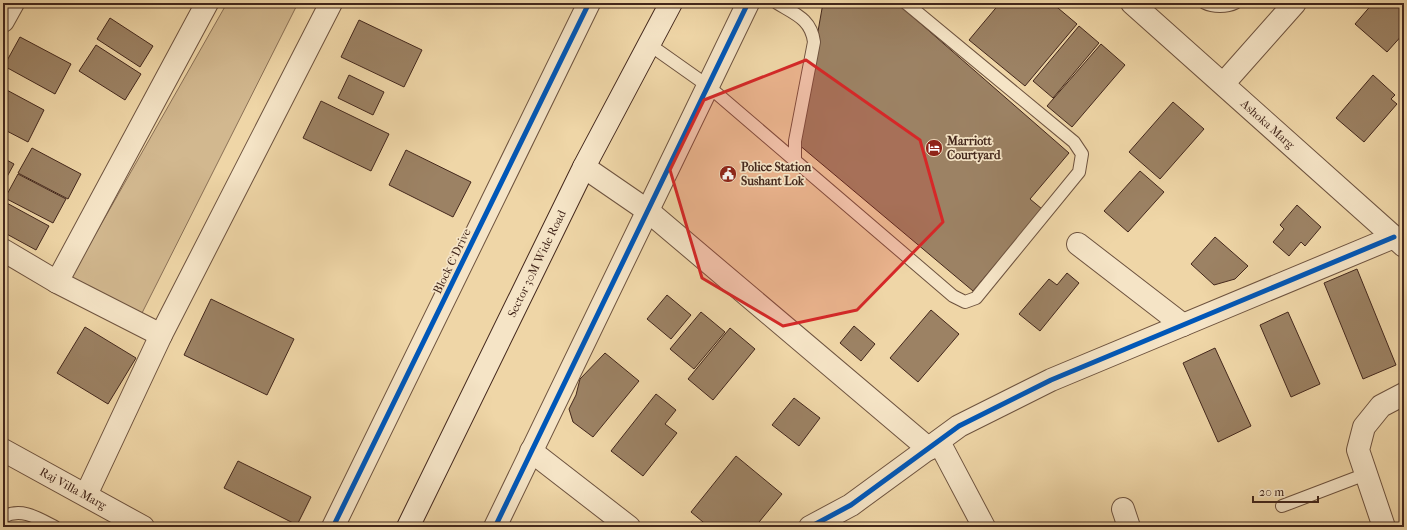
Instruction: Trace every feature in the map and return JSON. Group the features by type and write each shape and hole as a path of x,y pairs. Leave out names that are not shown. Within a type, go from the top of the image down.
{"street":[{"path":"3,21 13,3"},
{"path":"57,282 207,3"},
{"path":"86,496 161,335 331,3"},
{"name":"Block C Drive","path":"333,527 589,3"},
{"name":"Sector 30M Wide Road","path":"408,527 584,167 671,3"},
{"path":"495,527 748,3"},
{"name":"Ashoka Marg","path":"1132,3 1224,83 1399,242"},
{"path":"1224,83 1295,3"},
{"path":"584,167 648,210 934,445 984,527"},
{"path":"810,527 851,505 959,426 1051,380 1183,325 1399,242"},
{"path":"1078,244 1183,325"},
{"path":"3,250 57,282 161,335"},
{"path":"1384,527 1358,450 1364,427 1381,406 1404,394"},
{"name":"Raj Villa Marg","path":"3,450 143,527"},
{"path":"532,451 629,527"}],"lane":[{"path":"777,3 806,21 813,30 814,42 795,141 795,161"},
{"path":"650,45 708,86 952,296 965,302 976,298 1079,172 1082,154 1074,142 906,3"},
{"path":"1205,3 1210,6 1230,5 1234,3"},
{"path":"1282,506 1366,474"},
{"path":"3,517 11,513 28,514 54,527"}],"highlighted area":[{"path":"806,60 920,140 943,222 857,310 783,326 702,278 670,170 704,100"}],"shaded area":[{"path":"227,3 298,3 142,313 70,279"}],"building":[{"name":"Marriott Courtyard","path":"823,3 897,3 1069,153 1030,199 1042,209 973,291 798,144"},
{"path":"1000,3 1052,3 1077,24 1025,86 969,40"},
{"path":"1373,3 1404,3 1404,33 1387,52 1355,24"},
{"path":"110,18 153,46 140,67 97,39"},
{"path":"359,20 422,50 404,87 341,57"},
{"path":"1079,26 1099,43 1053,98 1033,81"},
{"path":"20,37 71,64 55,94 4,66"},
{"path":"1101,44 1125,65 1072,127 1047,106"},
{"path":"96,45 141,74 125,100 79,71"},
{"path":"349,75 384,92 373,115 338,98"},
{"path":"1373,75 1395,95 1391,99 1397,104 1364,142 1336,118"},
{"path":"3,88 44,110 28,142 3,129"},
{"path":"321,101 389,134 371,171 303,138"},
{"path":"1173,102 1204,129 1160,179 1129,152"},
{"path":"32,148 81,174 68,199 18,173"},
{"path":"406,150 471,182 453,217 389,185"},
{"path":"3,158 14,164 3,184"},
{"path":"1140,171 1164,192 1128,232 1104,211"},
{"path":"18,174 66,199 53,223 5,198"},
{"path":"3,201 49,226 36,250 3,232"},
{"path":"1297,205 1321,227 1305,246 1301,242 1289,256 1273,242 1284,229 1280,225"},
{"path":"1215,237 1248,266 1235,279 1214,285 1191,264"},
{"path":"1357,269 1396,365 1363,379 1324,283"},
{"path":"1067,273 1079,283 1040,331 1019,314 1049,279 1057,285"},
{"path":"667,295 691,315 671,339 647,319"},
{"path":"211,299 294,339 267,395 184,355"},
{"path":"931,310 959,334 918,382 890,358"},
{"path":"701,312 725,332 694,369 670,349"},
{"path":"1288,312 1320,384 1291,397 1260,325"},
{"path":"854,326 875,344 861,361 840,343"},
{"path":"85,327 136,358 108,404 57,373"},
{"path":"730,328 755,349 713,400 688,379"},
{"path":"1215,348 1251,426 1218,442 1183,363"},
{"path":"605,353 639,381 593,437 573,422 569,409 576,395 580,379"},
{"path":"656,394 676,410 665,424 677,433 643,476 611,451"},
{"path":"794,398 820,418 799,446 772,425"},
{"path":"736,456 782,494 755,527 709,527 691,512"},
{"path":"238,461 311,497 297,525 224,488"}],"cycle path":[{"path":"333,527 589,3"},
{"path":"495,527 748,3"},
{"path":"810,527 851,505 959,426 1051,380 1394,237"}],"place":[{"name":"Marriott Courtyard","path":"934,148"},
{"name":"Police Station Sushant Lok","path":"728,174"}]}
